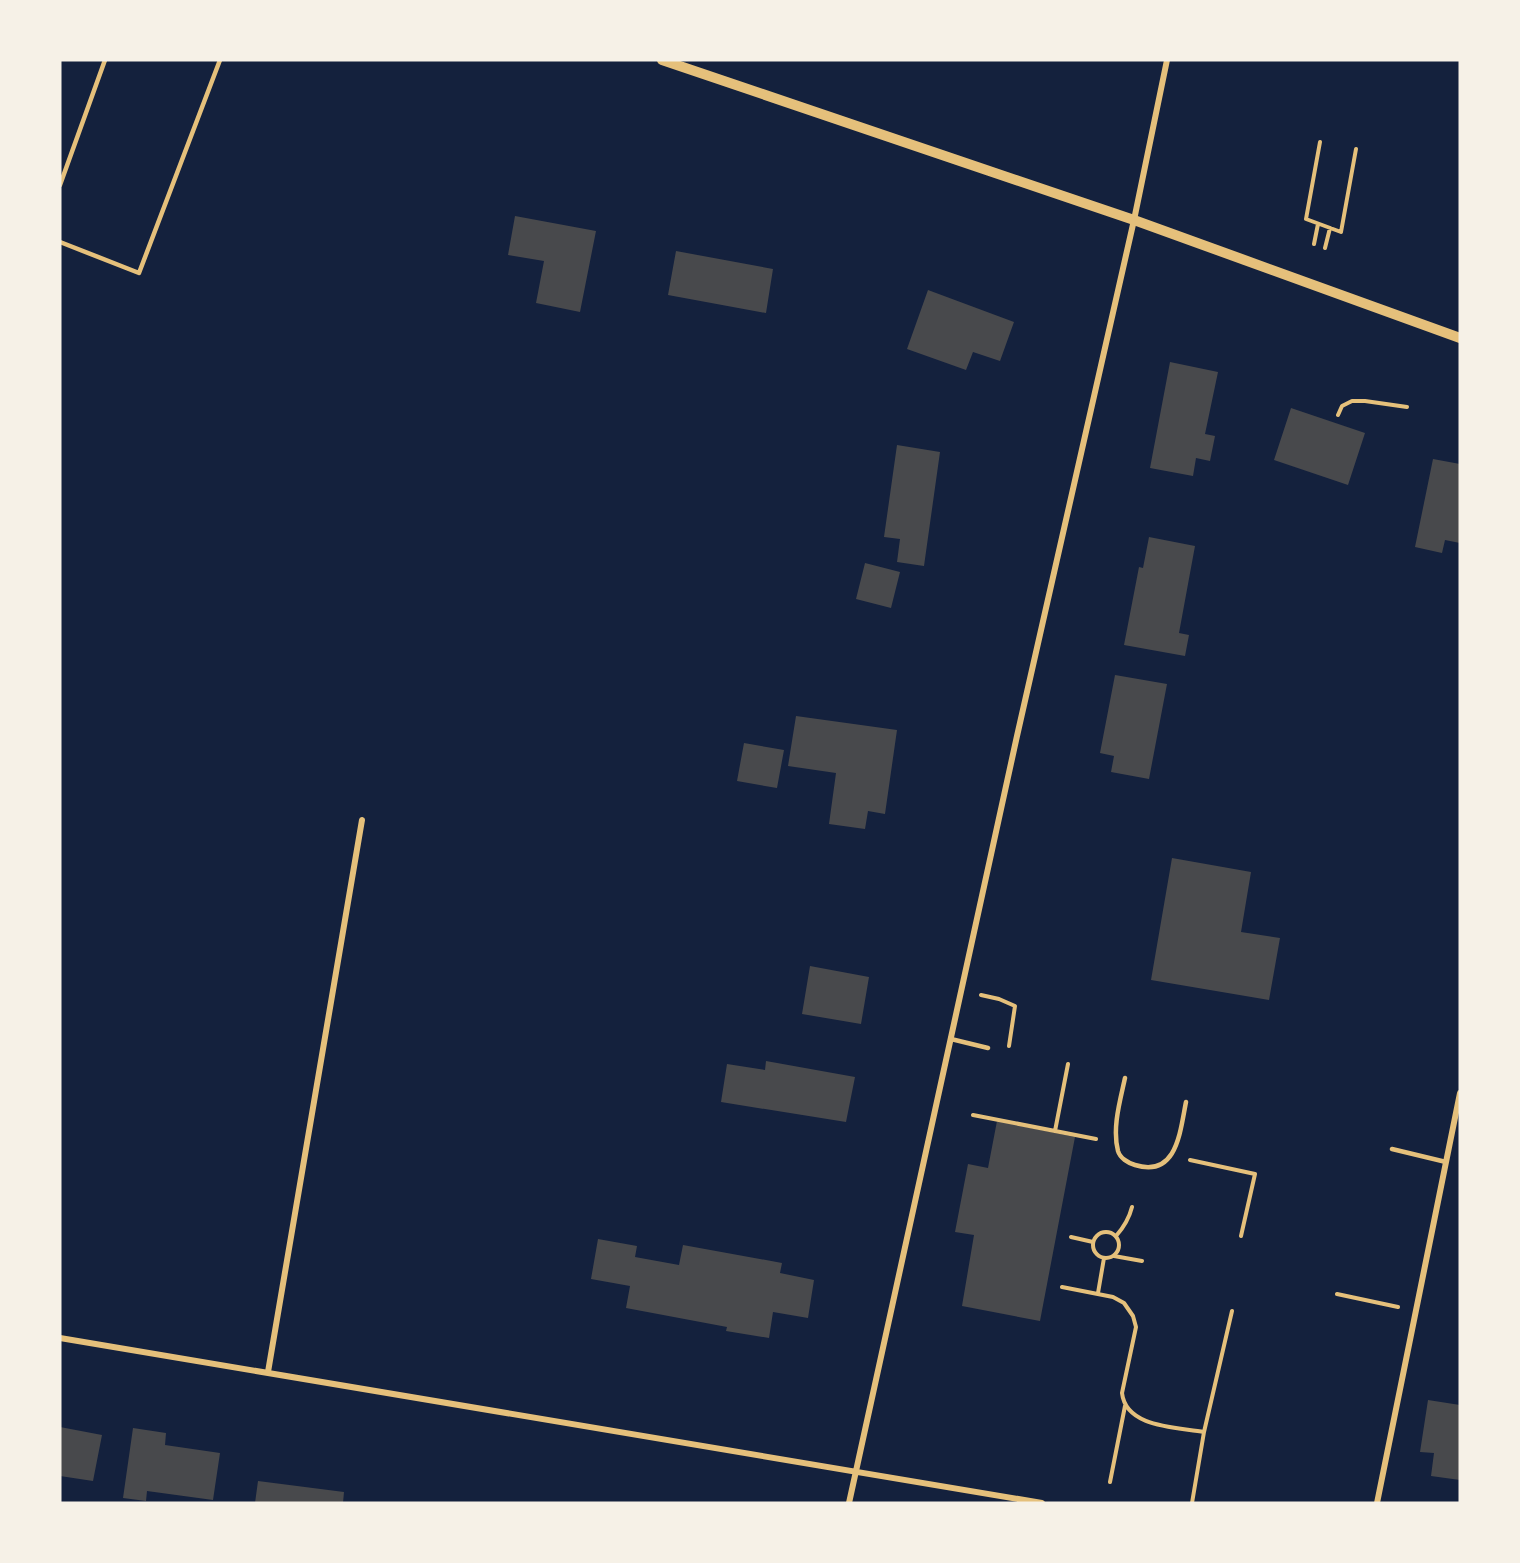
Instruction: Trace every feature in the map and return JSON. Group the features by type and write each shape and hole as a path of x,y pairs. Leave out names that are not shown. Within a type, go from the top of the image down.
{"street":[{"path":"662,60 1134,220 1460,338"},
{"path":"849,1503 1134,220 1167,60"},
{"path":"268,1372 362,820"},
{"path":"1377,1503 1460,1094"},
{"path":"60,1338 1042,1503"}],"lane":[{"path":"60,185 105,60"},
{"path":"60,242 140,273 220,60"},
{"path":"951,1039 988,1048"},
{"path":"1125,1078 1116,1138 1119,1155 1129,1163 1143,1168 1158,1167 1169,1160 1176,1147 1186,1102"},
{"path":"1392,1149 1446,1162"}],"path":[{"path":"1320,142 1306,219 1341,232 1356,149"},
{"path":"1314,244 1318,224"},
{"path":"1325,248 1330,228"},
{"path":"1338,415 1342,406 1352,401 1407,407"},
{"path":"962,991 999,999 1015,1006 1008,1052"},
{"path":"1055,1131 1068,1064"},
{"path":"1116,1236 1124,1228 1132,1207"},
{"path":"1114,1256 1119,1249 1116,1236 1108,1232 1096,1235 1093,1242 1095,1252 1104,1258 1114,1256 1142,1261"},
{"path":"1071,1237 1093,1242"},
{"path":"1098,1293 1104,1258"},
{"path":"1062,1287 1113,1297 1130,1309 1136,1322 1122,1393 1129,1411 1141,1421 1204,1432"},
{"path":"1337,1294 1416,1311"},
{"path":"1192,1503 1204,1432 1232,1311"},
{"path":"1110,1482 1125,1405"}],"building":[{"path":"515,216 596,231 580,312 536,303 544,261 508,255"},
{"path":"676,251 773,269 766,313 668,295"},
{"path":"928,290 1014,322 1000,361 973,352 966,370 907,349"},
{"path":"1170,362 1218,372 1205,434 1215,436 1210,461 1196,458 1193,476 1150,468"},
{"path":"1291,408 1365,433 1348,485 1274,460"},
{"path":"897,445 940,452 924,566 897,562 900,539 884,537"},
{"path":"1433,459 1460,464 1460,543 1445,540 1442,553 1415,547"},
{"path":"1149,537 1195,546 1179,633 1189,635 1185,656 1124,645 1139,567 1143,568"},
{"path":"865,563 900,572 891,608 856,599"},
{"path":"1115,675 1167,684 1149,779 1111,772 1114,756 1100,753"},
{"path":"796,716 897,730 885,814 868,811 865,829 829,824 836,773 788,766"},
{"path":"744,743 784,750 777,788 737,781"},
{"path":"1172,858 1251,872 1241,932 1280,938 1269,1000 1151,980"},
{"path":"810,966 869,977 861,1024 802,1014"},
{"path":"766,1061 855,1077 846,1122 721,1102 727,1064 765,1070"},
{"path":"997,1121 1075,1137 1040,1321 962,1306 974,1235 955,1232 968,1164 988,1168"},
{"path":"598,1239 637,1246 635,1257 679,1265 683,1245 782,1263 780,1273 814,1280 808,1318 773,1312 769,1338 726,1331 727,1327 626,1308 630,1286 591,1279"},
{"path":"1428,1400 1460,1405 1460,1480 1431,1476 1434,1453 1420,1452"},
{"path":"60,1427 102,1435 93,1481 60,1476"},
{"path":"133,1428 166,1433 165,1445 220,1453 213,1500 147,1491 146,1501 123,1498"},
{"path":"258,1481 344,1492 343,1503 255,1503"}]}
